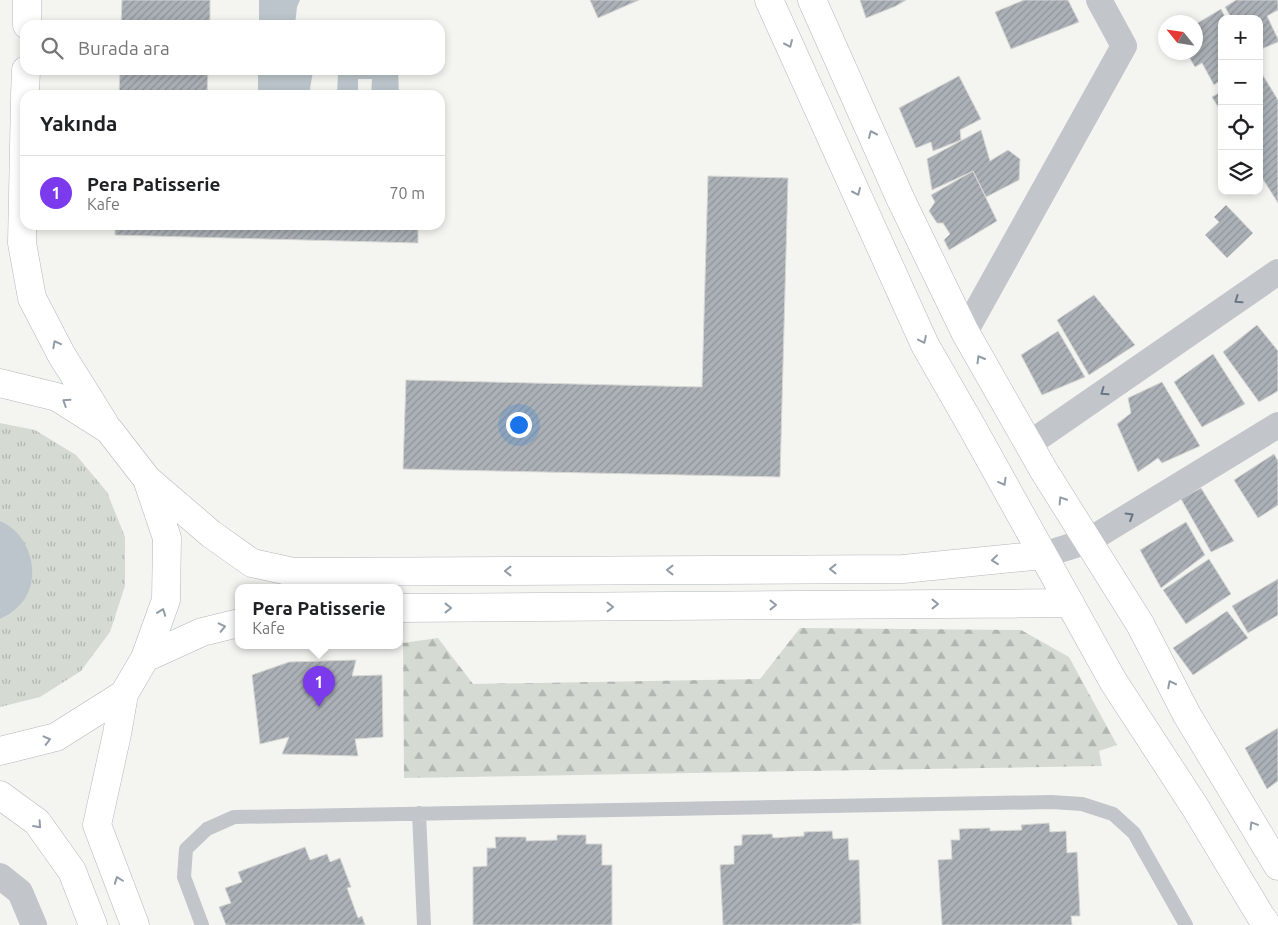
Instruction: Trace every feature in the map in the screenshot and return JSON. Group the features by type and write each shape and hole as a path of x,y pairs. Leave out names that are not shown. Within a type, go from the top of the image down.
{"main road":[{"path":"27,0 27,20"},
{"path":"769,0 925,345 1113,681 1195,807 1267,925"},
{"path":"812,0 902,200 965,332 1044,471 1140,624 1186,715 1278,866"},
{"path":"25,90 26,75"},
{"path":"22,230 22,243 32,298 61,354 109,430 147,479 211,534 252,562 293,572 903,569 1043,555"},
{"path":"0,383 57,397 109,430"},
{"path":"136,925 97,825 124,694 145,658 166,600 167,538 147,479"},
{"path":"403,608 1070,603"},
{"path":"145,658 202,632 235,624"},
{"path":"0,751 56,737 124,694"},
{"path":"0,795 37,822 72,871 93,925"}],"street":[{"path":"965,332 1124,46 1099,0"},
{"path":"1029,444 1278,272"},
{"path":"1043,555 1088,541 1278,425"},
{"path":"0,876 20,892 34,925"}],"lane":[{"path":"202,925 184,877 186,849 206,829 234,818 1041,802 1082,804 1113,814 1134,833 1186,925"},
{"path":"419,813 424,925"}],"green space":[{"path":"0,423 35,430 76,455 107,492 125,537 125,586 110,632 81,671 40,697 0,707"},
{"path":"800,628 1021,630 1069,657 1117,745 1099,751 1102,766 404,778 403,643 438,638 473,684 760,679"}],"shaded area":[{"path":"259,0 300,0 296,20 259,20"},
{"path":"258,75 312,75 310,90 258,90"},
{"path":"338,75 398,75 399,90 371,90 372,79 358,79 358,90 337,90"},
{"path":"0,521 19,535 25,544 30,555 32,578 24,600 13,611 0,619"}],"building":[{"path":"122,0 210,0 210,20 121,20"},
{"path":"590,0 639,0 598,18"},
{"path":"860,0 906,0 866,18"},
{"path":"1024,0 1068,0 1079,22 1011,49 995,12"},
{"path":"1236,0 1278,0 1278,10 1267,16 1278,42 1263,48 1263,15 1230,15 1225,7"},
{"path":"1221,9 1224,15 1218,15 1218,82 1214,85 1202,63 1195,67 1191,60 1203,60 1203,20"},
{"path":"120,75 208,75 207,90 119,90"},
{"path":"959,76 981,119 960,130 961,140 933,151 931,142 916,148 899,108"},
{"path":"1263,76 1278,100 1278,203 1263,179"},
{"path":"1218,93 1218,107 1212,97"},
{"path":"981,130 990,161 1008,150 1020,159 1019,180 986,197 973,171 932,190 927,159"},
{"path":"973,171 997,221 949,250 944,240 950,234 943,223 937,223 929,211 935,202 931,195"},
{"path":"708,176 788,178 780,477 403,469 406,380 702,387"},
{"path":"1226,205 1253,233 1227,258 1205,235 1219,222 1214,217"},
{"path":"115,230 418,230 418,243 115,235"},
{"path":"1094,295 1135,345 1089,375 1057,320"},
{"path":"1257,325 1278,351 1278,391 1259,402 1223,352"},
{"path":"1058,331 1085,377 1042,395 1021,355"},
{"path":"1213,354 1245,404 1202,427 1174,382"},
{"path":"1162,382 1200,446 1162,463 1158,458 1138,472 1117,424 1131,413 1128,398"},
{"path":"1274,454 1278,461 1278,505 1258,518 1234,480"},
{"path":"1201,488 1234,541 1211,552 1181,499"},
{"path":"1186,522 1205,555 1161,588 1140,550"},
{"path":"1209,559 1231,594 1186,624 1163,590"},
{"path":"1278,579 1278,615 1248,633 1232,606"},
{"path":"1227,611 1248,638 1193,675 1173,648"},
{"path":"356,660 352,676 382,675 383,737 355,739 358,756 282,754 289,737 260,744 252,675 289,662"},
{"path":"1278,728 1278,781 1267,789 1245,748"},
{"path":"1049,823 1050,832 1066,831 1067,853 1077,852 1080,916 1071,916 1072,925 942,925 938,860 952,859 951,840 960,840 959,829 990,828 990,831 1022,830 1021,825"},
{"path":"832,831 833,839 848,838 849,860 859,860 861,924 723,925 720,865 734,864 734,846 742,845 742,835 772,834 773,838 804,836 804,832"},
{"path":"557,835 586,835 586,844 602,844 602,865 612,865 612,925 473,925 473,867 487,866 487,848 496,848 495,837 526,837 526,841 557,840"},
{"path":"305,847 310,860 327,854 330,862 340,858 351,887 347,888 358,918 362,916 365,925 226,925 219,907 231,903 225,888 242,882 238,872"}],"place":[{"name":"Pera Patisserie","path":"319,707"}]}
